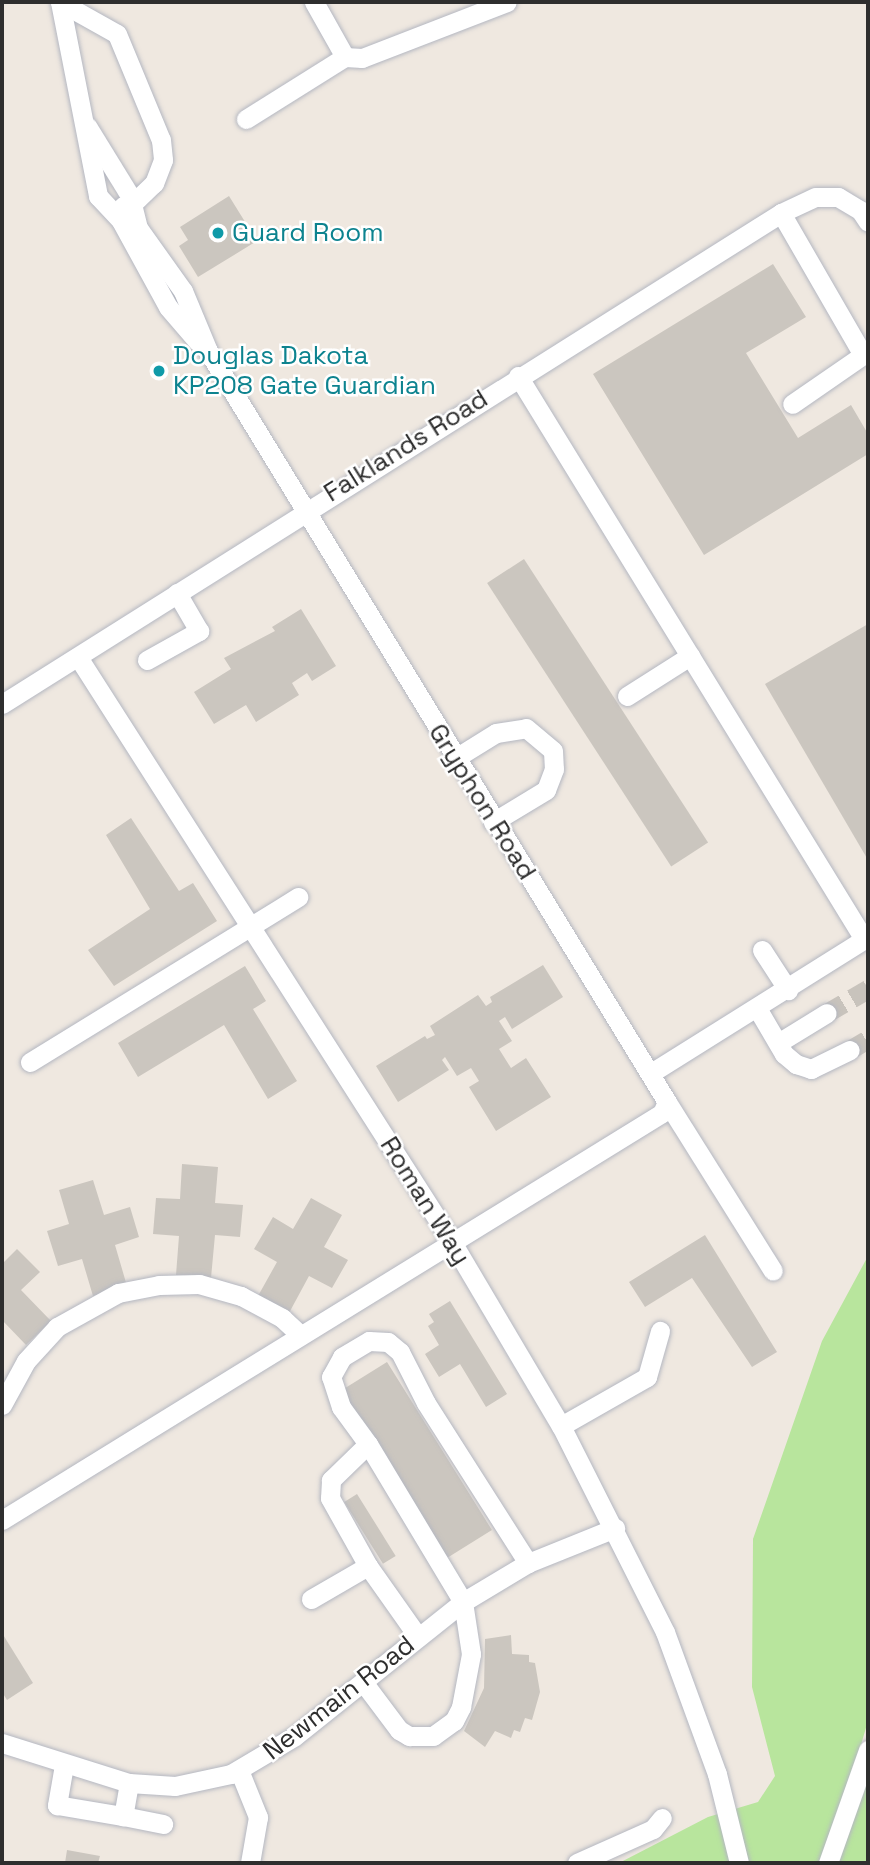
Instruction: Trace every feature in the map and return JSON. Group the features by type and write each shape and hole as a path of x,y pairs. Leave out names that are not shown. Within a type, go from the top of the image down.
{"street":[{"path":"60,2 75,89 87,126 98,197 111,208 144,257 168,307 208,351"},
{"path":"60,2 117,34 161,140 162,168 155,183 131,205 111,208"},
{"path":"314,2 345,57"},
{"path":"246,119 311,88 345,57 362,58 384,51 507,2"},
{"path":"87,126 131,205 138,228 183,291 208,351"},
{"name":"Falklands Road","path":"2,705 307,509 781,213 816,197 838,197 860,210 868,222"},
{"path":"781,213 866,359 792,404"},
{"name":"Gryphon Road","path":"208,351 280,470 307,509 454,759 772,1271"},
{"path":"518,376 866,938 788,990 651,1073"},
{"path":"265,536 285,511 286,487 280,470"},
{"path":"147,660 198,631 177,593"},
{"path":"627,696 690,656"},
{"name":"Roman Way","path":"78,657 452,1241 561,1426 615,1528 665,1632 717,1774 739,1863"},
{"path":"454,759 496,733 526,728 553,751 554,769 546,790 493,822"},
{"path":"30,1062 298,897"},
{"path":"762,950 788,990"},
{"path":"757,1008 778,1043 796,1064 811,1069 850,1050"},
{"path":"778,1043 827,1013"},
{"path":"2,1520 662,1113 665,1097"},
{"path":"2,1405 26,1361 57,1327 118,1293 159,1285 199,1284 241,1296 282,1318 300,1335"},
{"path":"561,1426 646,1377 660,1331"},
{"path":"363,1682 399,1730 422,1738 445,1729 461,1707 471,1671 464,1602 368,1444 341,1407 331,1377 342,1357 369,1341 388,1342 400,1352 426,1403 528,1563"},
{"path":"368,1444 331,1480 330,1498 368,1566 418,1637"},
{"name":"Newmain Road","path":"2,1744 129,1783 176,1786 239,1770 295,1737 464,1602 528,1563 615,1528"},
{"path":"311,1600 368,1566"},
{"path":"828,1863 868,1750"},
{"path":"64,1765 57,1805 163,1824"},
{"path":"239,1770 258,1817 250,1863"},
{"path":"123,1816 129,1783"},
{"path":"577,1863 653,1829 662,1818"}],"green space":[{"path":"868,1256 868,1721 860,1748 868,1751 868,1863 619,1863 708,1817 758,1802 775,1776 752,1687 753,1539 822,1341"}],"building":[{"name":"Guard Room","path":"229,196 257,241 198,277 179,246 188,240 180,227"},
{"path":"773,264 806,317 746,353 798,438 851,405 868,434 868,454 704,555 593,374"},
{"path":"524,559 708,842 671,866 487,583"},
{"path":"301,609 336,666 312,681 307,673 292,683 299,695 256,722 246,705 214,724 194,692 231,669 224,658 275,631 272,627"},
{"path":"868,624 868,860 765,684"},
{"path":"131,818 179,891 193,883 217,921 114,986 88,950 150,909 106,835"},
{"path":"543,965 563,997 512,1029 505,1017 499,1021 512,1041 499,1049 511,1068 526,1058 551,1097 496,1131 469,1087 479,1081 471,1068 457,1076 445,1057 442,1060 449,1070 398,1102 376,1066 425,1036 427,1039 435,1035 430,1026 478,995 486,1006 492,1002 490,997"},
{"path":"245,966 266,1001 253,1009 297,1081 268,1099 224,1025 138,1077 118,1043"},
{"path":"182,1164 218,1167 215,1203 243,1205 240,1237 215,1235 211,1278 176,1275 179,1236 153,1234 156,1198 180,1199"},
{"path":"93,1180 104,1215 130,1207 139,1237 115,1245 127,1286 93,1296 82,1259 58,1266 47,1231 69,1224 59,1190"},
{"path":"311,1198 342,1215 324,1247 348,1260 332,1288 309,1276 289,1313 258,1296 277,1262 254,1249 273,1217 293,1229"},
{"path":"705,1235 777,1352 752,1367 692,1278 645,1307 629,1282"},
{"path":"17,1249 40,1272 21,1290 51,1321 26,1345 2,1320 2,1264"},
{"path":"450,1301 507,1394 486,1407 460,1364 439,1377 425,1354 439,1345 428,1326 434,1322 429,1314"},
{"path":"387,1362 492,1530 447,1558 342,1390"},
{"path":"357,1494 396,1556 383,1564 344,1502"},
{"path":"2,1633 33,1683 7,1700 2,1692"},
{"path":"511,1635 512,1654 529,1655 529,1662 535,1663 540,1692 532,1720 525,1718 520,1732 514,1730 511,1738 495,1731 485,1747 464,1731 484,1688 485,1639"},
{"path":"67,1850 100,1856 98,1863 65,1863"}],"tunnel":[{"path":"827,1013 868,989"},
{"path":"850,1050 868,1039"}],"place":[{"name":"Guard Room","path":"218,233"},
{"name":"Douglas Dakota KP208 Gate Guardian","path":"159,371"}]}
